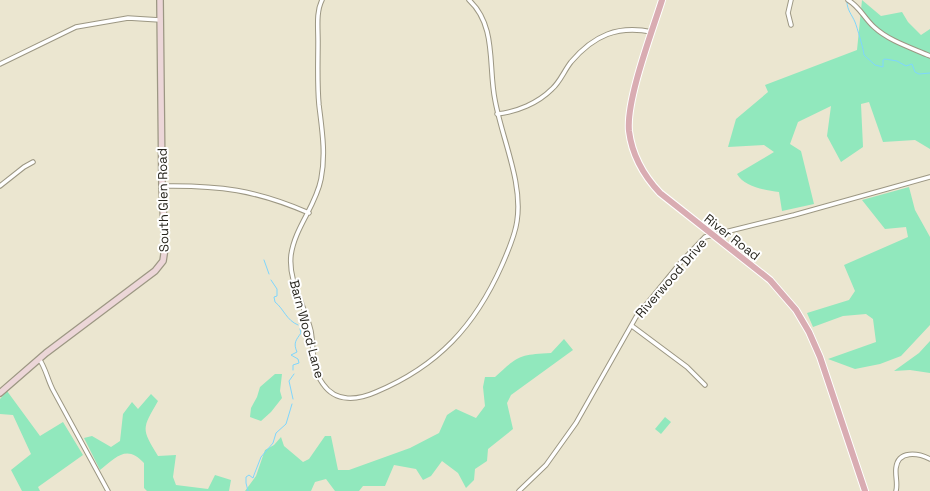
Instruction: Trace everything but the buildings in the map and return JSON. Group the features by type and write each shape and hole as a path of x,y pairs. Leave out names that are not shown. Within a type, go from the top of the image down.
{"main road":[{"name":"South Glen Road","path":"0,393 39,359 155,271 161,264 165,248 162,186 160,0"},
{"name":"River Road","path":"662,0 634,93 629,117 629,131 635,154 650,182 660,194 770,280 796,310 809,332 820,357 865,491"}],"street":[{"name":"Barn Wood Lane","path":"322,0 318,12 318,45 319,104 324,144 324,163 318,192 294,243 291,266 294,281 310,330 316,368 322,384 341,398 354,399 367,396 401,382 446,349 458,336 483,303 511,244 517,222 518,197 512,164 497,114 489,35 484,21 475,5 469,0"},
{"path":"791,0 788,13 791,25"},
{"path":"848,0 858,6 873,27 885,35 930,56"},
{"path":"0,64 76,27 128,18 160,20"},
{"path":"497,114 509,113 540,99 553,89 571,62 582,51 608,33 627,29 652,32"},
{"path":"0,186 24,167 33,162"},
{"name":"Riverwood Drive","path":"519,491 546,465 576,424 632,326 654,295 677,267 705,237 710,234 759,224 930,177"},
{"path":"162,186 202,185 232,188 258,194 309,213"},
{"path":"632,326 687,367 705,385"},
{"path":"39,359 43,363 46,376 56,397 108,491"},
{"path":"896,491 896,468 898,461 904,455 921,454 930,459"}],"green space":[{"path":"862,0 881,16 902,12 908,22 921,35 930,29 930,149 915,140 883,142 869,102 861,104 863,147 841,162 827,136 831,106 798,122 790,144 801,151 814,204 782,211 779,192 761,189 750,185 737,174 774,152 764,145 728,147 736,119 768,92 765,85 857,50"},
{"path":"909,187 915,210 930,237 930,325 901,356 880,364 855,369 828,359 876,342 873,319 866,314 843,316 813,327 807,313 849,300 855,291 844,265 908,237 906,227 885,229 862,200"},
{"path":"564,339 573,350 511,395 507,403 513,429 488,449 487,461 475,469 474,480 466,488 458,473 442,461 431,476 423,480 416,469 394,465 385,486 363,486 359,491 335,491 326,479 315,482 311,491 245,491 256,476 265,450 274,445 281,437 284,446 303,462 309,459 325,436 331,436 338,470 349,470 410,448 439,433 447,415 456,409 476,418 485,406 483,387 485,377 495,377 509,364 520,358 532,354 551,353"},
{"path":"930,341 930,373 910,370 894,371 919,353"},
{"path":"275,374 282,374 280,391 282,398 271,412 261,421 250,417 251,408 260,387"},
{"path":"7,391 40,436 63,422 83,455 38,487 40,491 22,491 11,470 31,454 13,415 0,414 0,399"},
{"path":"151,394 158,401 146,423 146,434 158,456 176,455 173,477 176,485 208,489 215,475 231,480 229,491 147,491 144,488 144,463 138,457 127,453 116,457 100,470 84,438 92,436 111,447 120,441 123,414 132,402 138,409"},
{"path":"665,417 671,422 661,434 655,429"}],"waterway":[{"path":"847,2 855,22 864,55 875,65 883,67 883,60 885,59 897,61 906,66 912,64 915,72 919,74 930,73"},
{"path":"264,260 269,274"},
{"path":"271,280 277,289 277,296 274,297 275,302 288,317 298,325"},
{"path":"293,370 293,365 299,363 298,359 291,355 297,352 295,344 301,333 300,329"},
{"path":"293,399 289,381 294,374"},
{"path":"248,491 246,477 249,475 253,478 261,457 273,443 276,433 286,424 292,404"}]}
